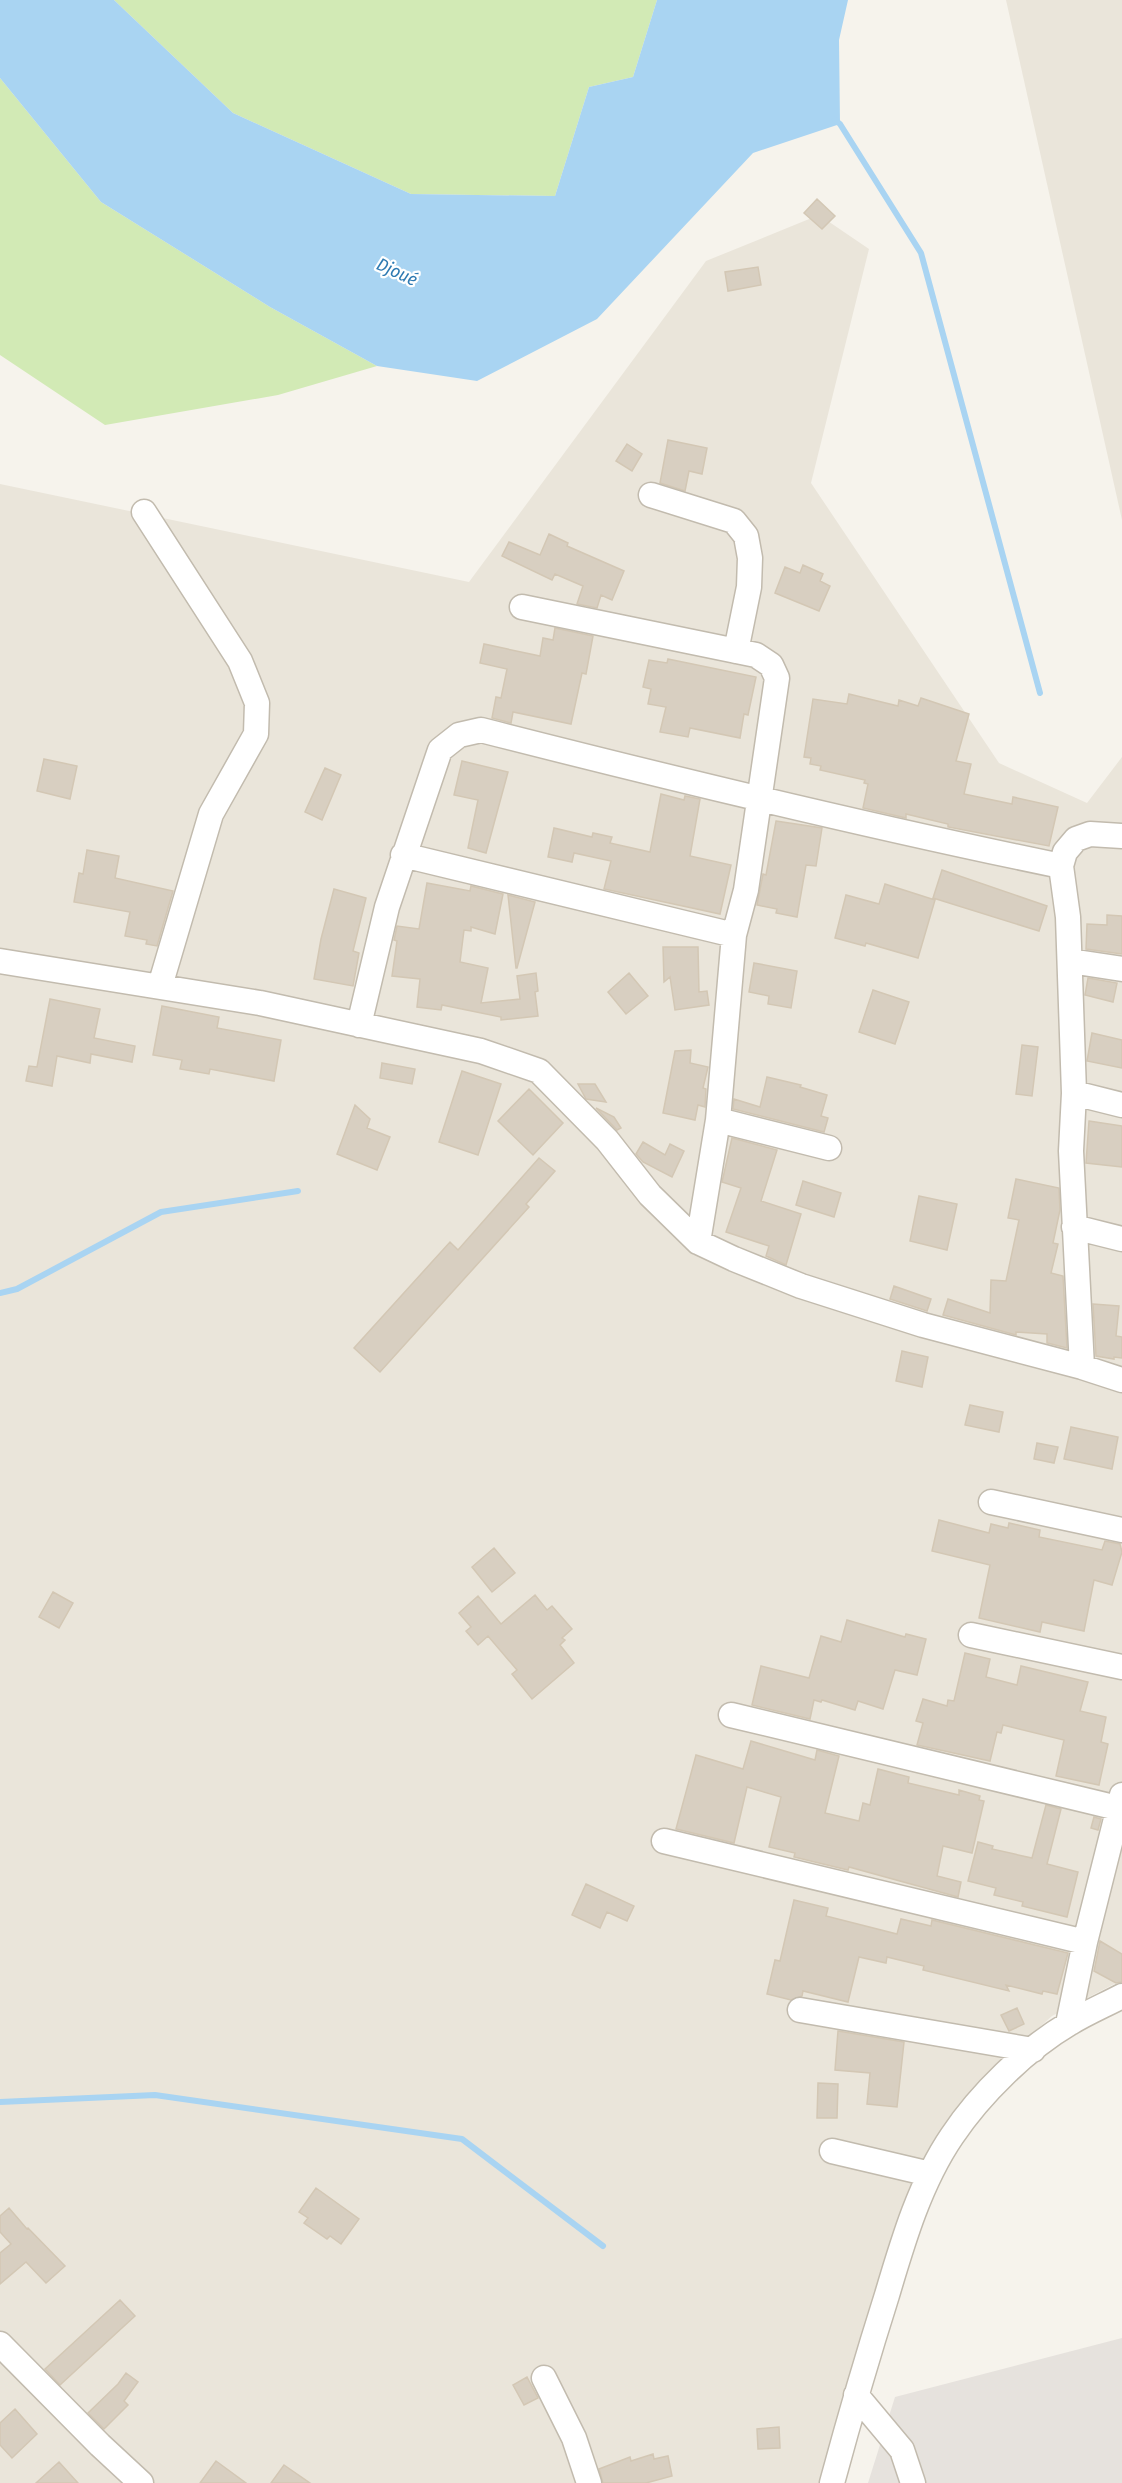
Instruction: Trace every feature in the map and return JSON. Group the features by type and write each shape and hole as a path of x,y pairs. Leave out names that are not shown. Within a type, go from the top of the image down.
{"street":[{"path":"651,495 734,521 746,536 750,558 748,587 736,651"},
{"path":"144,512 240,661 257,703 256,734 211,814 160,986"},
{"path":"522,607 756,655 771,665 777,678 746,890 734,935 718,1120 698,1242"},
{"path":"360,1025 387,907 440,750 459,735 481,730 631,769 932,840 1061,866"},
{"path":"1082,1367 1071,1151 1074,1094 1070,961 1068,917 1061,866 1065,852 1076,839 1090,834 1122,836"},
{"path":"404,855 734,935"},
{"path":"0,961 260,1003 481,1051 539,1071 607,1140 650,1195 698,1242 801,1286 923,1325 1082,1367 1122,1380"},
{"path":"1070,961 1122,969"},
{"path":"1074,1094 1122,1105"},
{"path":"718,1120 829,1148"},
{"path":"1074,1227 1122,1239"},
{"path":"991,1502 1122,1530"},
{"path":"971,1635 1122,1667"},
{"path":"731,1715 1121,1804 1085,1942 1068,2024"},
{"path":"664,1841 1085,1942"},
{"path":"832,2483 856,2395 900,2253 930,2174 952,2135 983,2096 1033,2050 1068,2024 1122,1996"},
{"path":"800,2010 1033,2050"},
{"path":"832,2151 930,2174"},
{"path":"0,2344 141,2483"},
{"path":"544,2378 574,2438 589,2483"},
{"path":"856,2395 902,2450 913,2483"}],"shaded area":[{"path":"1006,0 1122,0 1122,520"},
{"path":"819,215 869,249 811,483 999,763 1087,803 1122,757 1122,1980 1052,2016 981,2080 934,2139 821,2483 0,2483 0,484 469,582 706,261"},
{"path":"1122,2338 1122,2483 868,2483 895,2397"}],"green space":[{"path":"114,0 657,0 633,77 589,87 555,196 411,194 233,113"},
{"path":"0,78 101,202 270,307 377,366 278,395 105,425 0,355"}],"water":[{"name":"Djoué","path":"0,0 114,0 233,113 411,194 555,196 589,87 633,77 657,0 848,0 839,40 840,124 753,153 597,319 477,381 377,366 270,307 101,202 0,78"}],"building":[{"path":"817,199 835,216 822,229 804,213"},
{"path":"758,267 761,285 728,291 725,272"},
{"path":"668,440 707,448 702,474 689,471 685,491 660,483"},
{"path":"627,444 642,454 632,471 616,461"},
{"path":"549,534 568,543 567,546 624,571 612,600 601,595 597,608 577,604 583,586 555,574 552,580 502,556 509,542 540,555"},
{"path":"803,565 823,574 820,581 830,586 819,611 775,593 785,567 800,573"},
{"path":"555,628 593,636 586,674 582,673 571,724 513,712 511,723 492,718 496,697 501,698 507,669 480,663 484,644 540,656 543,638 553,640"},
{"path":"668,659 756,677 748,715 744,714 740,738 690,728 688,737 660,732 666,707 648,704 651,689 643,687 649,660 667,663"},
{"path":"849,694 898,706 899,700 918,706 921,698 969,714 956,761 971,764 964,794 1012,804 1013,797 1058,807 1049,846 948,827 948,824 906,814 906,818 863,808 868,784 864,783 865,780 820,770 821,766 810,764 811,758 804,757 813,699 847,704"},
{"path":"44,759 77,766 70,799 37,791"},
{"path":"462,761 508,772 486,853 468,848 478,800 454,795"},
{"path":"325,768 341,775 322,820 305,812"},
{"path":"661,794 684,800 685,796 700,799 690,856 731,865 720,914 604,889 611,861 574,853 572,862 548,857 554,828 592,837 593,833 612,837 610,843 650,852"},
{"path":"776,821 822,828 816,866 806,865 797,917 776,913 777,909 757,905 763,874 766,875"},
{"path":"87,850 119,856 115,878 173,891 157,946 146,944 147,940 125,936 130,912 74,902 79,873 83,874"},
{"path":"942,870 1047,906 1039,931 933,898"},
{"path":"427,883 470,891 471,886 503,894 495,934 471,927 471,931 464,930 460,962 488,968 481,1003 520,999 517,976 536,973 538,991 535,992 538,1016 501,1020 501,1017 442,1005 441,1010 417,1007 420,979 392,976 397,941 394,940 397,926 419,929"},
{"path":"885,884 935,900 918,958 866,943 865,946 835,938 846,895 879,904"},
{"path":"334,889 366,898 353,951 359,953 353,986 314,979 321,939"},
{"path":"508,895 535,902 517,968 516,968"},
{"path":"1107,915 1122,916 1122,954 1086,949 1087,924 1107,925"},
{"path":"663,947 698,947 699,992 707,991 709,1005 675,1010 670,977 664,982"},
{"path":"754,963 797,971 791,1008 768,1004 769,996 749,992"},
{"path":"629,973 648,996 626,1014 608,992"},
{"path":"1088,978 1117,983 1113,1002 1085,995"},
{"path":"873,990 909,1002 895,1044 859,1032"},
{"path":"50,999 100,1009 94,1038 135,1046 132,1062 91,1054 90,1063 57,1056 52,1086 26,1081 29,1066 37,1067"},
{"path":"162,1006 219,1017 217,1028 281,1040 274,1081 210,1069 209,1074 180,1069 182,1060 153,1055"},
{"path":"1092,1033 1122,1040 1122,1068 1087,1061"},
{"path":"1022,1045 1038,1047 1032,1096 1016,1094"},
{"path":"691,1050 690,1063 708,1067 703,1088 706,1089 705,1107 698,1105 695,1120 663,1113 675,1051"},
{"path":"382,1063 415,1069 412,1084 380,1078"},
{"path":"462,1071 501,1084 478,1155 439,1142"},
{"path":"767,1077 801,1085 800,1087 827,1095 821,1116 828,1118 824,1132 733,1109 734,1099 760,1107"},
{"path":"578,1084 595,1084 606,1102 586,1099"},
{"path":"529,1089 563,1123 533,1155 498,1121"},
{"path":"355,1105 370,1119 367,1128 390,1137 377,1170 337,1154"},
{"path":"596,1108 614,1117 621,1128 617,1130"},
{"path":"1089,1121 1122,1126 1122,1167 1086,1163"},
{"path":"732,1138 777,1150 761,1201 801,1214 786,1265 766,1256 769,1246 726,1232 741,1188 722,1182"},
{"path":"643,1142 665,1155 670,1144 684,1151 672,1177 643,1162 636,1154"},
{"path":"539,1158 555,1171 526,1204 529,1207 380,1372 354,1348 450,1242 458,1250"},
{"path":"1016,1179 1059,1188 1060,1210 1053,1243 1058,1244 1051,1273 1063,1276 1067,1348 1047,1343 1047,1334 1016,1332 1016,1335 943,1315 948,1299 990,1313 991,1280 1006,1281 1019,1220 1008,1218"},
{"path":"803,1181 841,1193 834,1217 796,1205"},
{"path":"919,1196 957,1204 947,1250 910,1241"},
{"path":"894,1286 931,1299 927,1311 890,1299"},
{"path":"1093,1304 1119,1306 1116,1336 1122,1337 1122,1358 1096,1356"},
{"path":"902,1351 928,1357 922,1387 896,1381"},
{"path":"970,1405 1003,1412 999,1432 965,1425"},
{"path":"1071,1427 1118,1437 1112,1469 1064,1459"},
{"path":"1037,1443 1058,1447 1054,1463 1034,1459"},
{"path":"939,1520 989,1533 991,1524 1008,1528 1009,1523 1040,1530 1039,1537 1102,1550 1105,1541 1120,1544 1122,1552 1112,1585 1094,1580 1084,1631 1042,1622 1040,1632 979,1618 990,1565 932,1551"},
{"path":"494,1548 515,1573 492,1592 472,1567"},
{"path":"53,1592 73,1603 59,1628 39,1617"},
{"path":"535,1595 547,1610 552,1606 572,1629 562,1638 565,1640 560,1645 574,1663 532,1699 512,1674 517,1670 488,1636 478,1645 466,1631 471,1627 459,1613 478,1596 501,1624"},
{"path":"847,1620 905,1637 906,1634 926,1639 917,1675 895,1670 883,1709 858,1701 855,1710 822,1700 821,1702 814,1700 810,1719 752,1705 761,1666 809,1678 821,1636 841,1642"},
{"path":"965,1653 990,1659 986,1677 1017,1685 1021,1666 1088,1682 1080,1711 1106,1717 1101,1742 1108,1744 1099,1785 1056,1776 1064,1740 1003,1725 1001,1733 997,1732 990,1761 917,1745 923,1723 916,1721 923,1699 947,1706 948,1700 954,1701"},
{"path":"751,1741 815,1760 817,1750 839,1756 825,1813 859,1821 863,1803 870,1805 878,1769 909,1777 908,1783 959,1795 959,1790 980,1796 979,1800 984,1801 972,1853 943,1846 937,1876 961,1882 958,1897 849,1867 848,1870 794,1857 795,1853 769,1847 781,1797 747,1787 734,1843 676,1829 696,1755 743,1769"},
{"path":"1046,1805 1061,1809 1047,1864 1078,1872 1067,1917 1022,1906 1023,1902 994,1895 996,1888 968,1881 978,1842 993,1846 992,1849 1032,1858"},
{"path":"1094,1817 1101,1819 1098,1830 1091,1828"},
{"path":"586,1884 634,1906 627,1921 607,1912 600,1928 572,1915"},
{"path":"794,1900 828,1908 826,1916 897,1934 901,1919 931,1926 932,1920 1068,1953 1057,1994 1043,1991 1042,1994 1006,1985 1009,1991 923,1970 924,1966 887,1957 886,1963 859,1957 848,2002 803,1991 802,1996 791,2000 767,1994 775,1960 780,1961"},
{"path":"1100,1941 1122,1954 1122,1982 1116,1983 1094,1971"},
{"path":"1017,2008 1024,2024 1009,2031 1001,2015"},
{"path":"838,2031 904,2042 897,2107 867,2104 870,2073 835,2070"},
{"path":"818,2083 838,2084 837,2118 817,2118"},
{"path":"316,2188 359,2219 341,2244 330,2236 327,2239 304,2223 308,2218 299,2212"},
{"path":"9,2208 65,2266 46,2283 26,2262 0,2284 0,2253 11,2244 0,2232 0,2216"},
{"path":"120,2300 135,2316 60,2385 45,2369"},
{"path":"126,2373 138,2382 124,2401 128,2405 104,2429 88,2413"},
{"path":"527,2377 538,2398 524,2405 513,2385"},
{"path":"15,2409 37,2434 12,2458 0,2445 0,2423"},
{"path":"779,2427 780,2448 758,2449 757,2429"},
{"path":"653,2454 654,2459 668,2456 672,2476 646,2483 603,2483 599,2469 630,2457 631,2461"},
{"path":"216,2461 246,2483 200,2483"},
{"path":"59,2462 78,2483 36,2483"},
{"path":"284,2465 310,2483 271,2483"}],"waterway":[{"path":"835,120 840,124 921,253 1040,693"},
{"path":"0,1293 17,1289 161,1212 298,1191"},
{"path":"0,2102 155,2095 462,2139 603,2246"}]}
